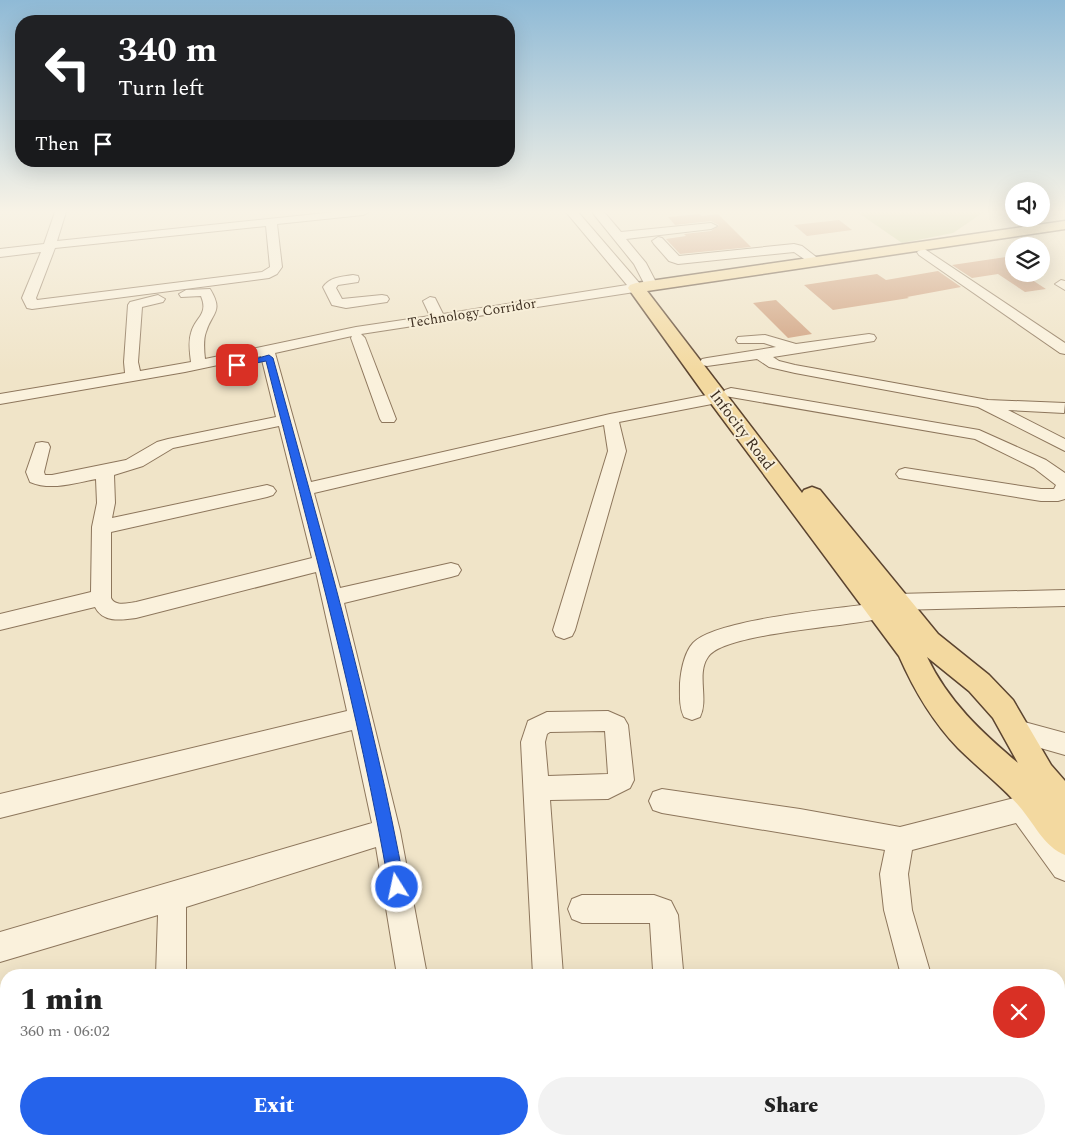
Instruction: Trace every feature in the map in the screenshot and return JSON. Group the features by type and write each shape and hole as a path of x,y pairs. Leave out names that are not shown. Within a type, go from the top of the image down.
{"main road":[{"name":"Technology Corridor","path":"646,290 784,265"},
{"path":"646,290 825,265"},
{"name":"Infocity Road","path":"646,290 707,362 724,395"},
{"name":"Infocity Road","path":"646,290 724,395 919,646 979,683 1003,709 1018,731 1029,792"},
{"name":"Infocity Road","path":"919,646 923,678 941,707 989,759 1029,792 1065,839"},
{"name":"Infocity Road","path":"1029,792 1065,805"}],"street":[{"path":"42,265 29,298 32,305 265,275 273,271 276,265"},
{"name":"Infocity Road","path":"623,265 646,290"},
{"name":"Infocity Road","path":"641,265 646,290"},
{"path":"942,265 1065,350"},
{"path":"353,279 334,282 329,287 340,304 382,299"},
{"path":"0,406 202,371 268,354 646,290"},
{"name":"Technology Corridor","path":"0,399 268,354 370,329 646,290"},
{"path":"133,376 131,362 135,306 139,303 205,292 212,304 211,310 199,330 197,351 199,365"},
{"path":"430,300 438,318"},
{"path":"361,302 370,329"},
{"path":"358,338 388,419"},
{"path":"743,340 765,338 795,349"},
{"path":"707,362 869,338"},
{"path":"268,354 332,598 387,831 411,969"},
{"path":"759,354 780,365 983,403 1064,408"},
{"path":"304,489 724,395 950,428 979,435 1040,464 1059,477 1064,484 1064,491 1058,495 1041,495 905,474"},
{"path":"983,403 1065,446"},
{"path":"564,630 617,451 610,419"},
{"path":"42,447 35,472 36,478 43,481 105,471 139,461 158,447 168,444 286,420"},
{"path":"105,471 106,503 102,527 101,598 104,607 115,612 136,610 322,563"},
{"path":"102,527 267,491"},
{"path":"332,598 451,570"},
{"path":"0,622 101,598"},
{"path":"692,710 692,673 701,649 715,639 735,633 888,607 1065,598"},
{"path":"0,806 360,718"},
{"path":"1018,731 1065,744"},
{"path":"536,788 548,969"},
{"path":"662,801 800,822 900,840 1029,792 1065,867"},
{"path":"0,946 172,897 387,831"},
{"path":"900,840 894,874 898,910 914,969"},
{"path":"171,969 172,897"},
{"path":"582,909 654,909 661,912 664,915 668,969"}],"building":[{"path":"953,265 1005,265 1005,279 998,274 972,278"},
{"path":"938,271 961,287 907,297 909,298 833,310 804,285 877,274 886,280"},
{"path":"1010,282 1035,282 1046,289 1025,292"},
{"path":"776,300 812,334 788,338 753,303"}],"route":[{"path":"237,365 269,358 335,607 387,831 397,887"}]}
